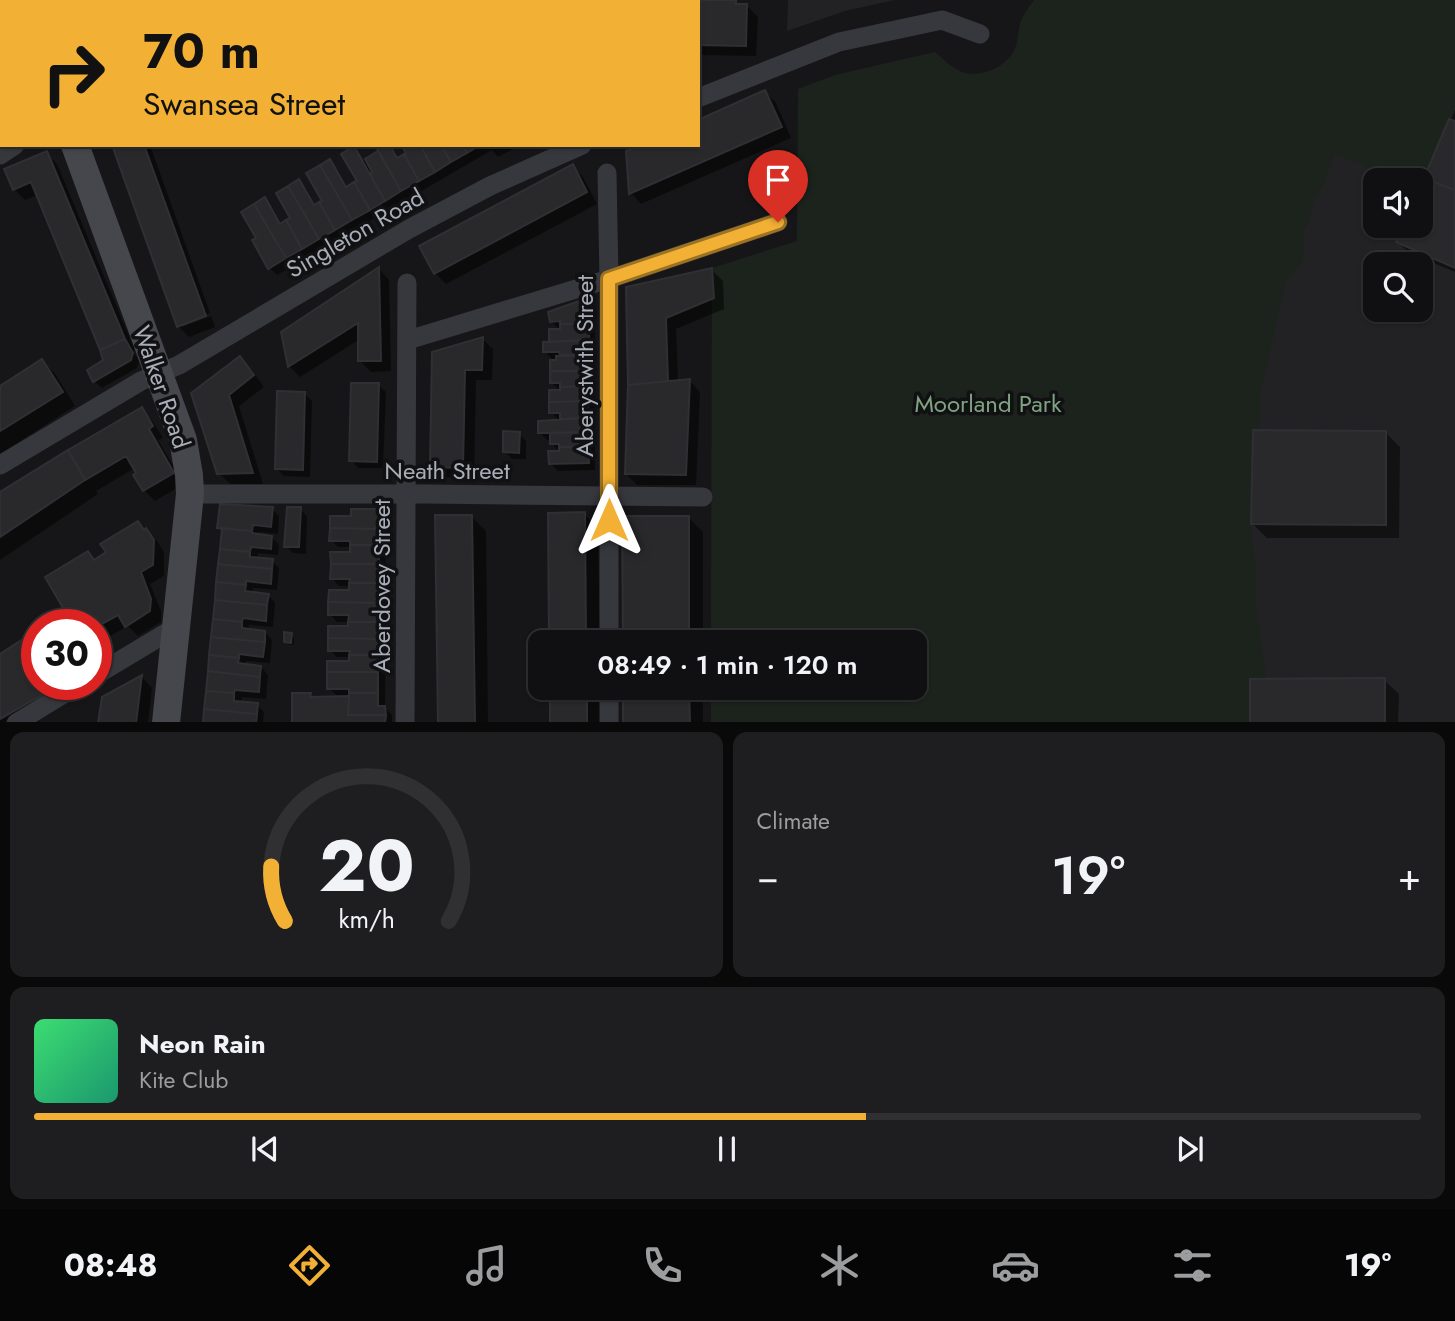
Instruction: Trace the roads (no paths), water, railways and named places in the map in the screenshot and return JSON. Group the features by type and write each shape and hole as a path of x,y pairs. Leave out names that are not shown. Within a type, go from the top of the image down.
{"street":[{"path":"700,97 838,42 942,20 980,34"},
{"name":"Walker Road","path":"76,147 183,440 189,475 190,494 166,722"},
{"name":"Singleton Road","path":"0,466 141,381 179,365 409,229 490,186 578,147"},
{"name":"Aberystwith Street","path":"607,173 609,630"},
{"path":"408,340 609,279 778,222"},
{"name":"Aberdovey Street","path":"405,722 407,283"},
{"name":"Neath Street","path":"190,494 703,497"},
{"path":"112,665 176,627"},
{"path":"18,722 54,700"},
{"path":"608,700 608,722"}],"park label":[{"name":"Moorland Park","path":"988,403"}]}
